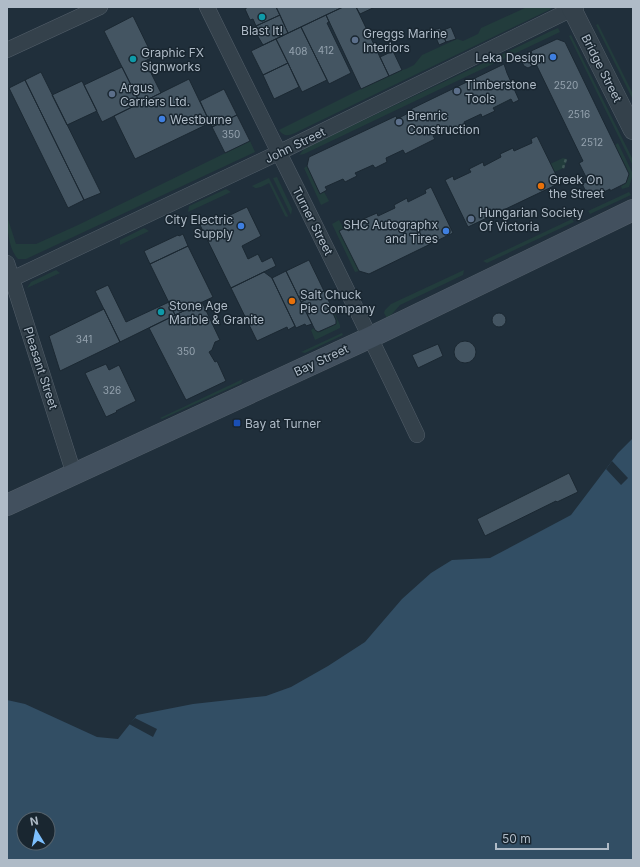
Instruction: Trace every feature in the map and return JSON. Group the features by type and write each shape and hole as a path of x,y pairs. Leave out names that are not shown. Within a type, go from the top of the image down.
{"main road":[{"name":"Bay Street","path":"7,505 371,337 633,210"}],"street":[{"path":"7,50 100,7"},
{"name":"Turner Street","path":"207,7 278,153 371,337 417,435"},
{"name":"John Street","path":"12,279 278,153 573,8"},
{"name":"Bridge Street","path":"573,8 633,130"},
{"name":"Pleasant Street","path":"7,263 74,474"}],"path":[{"path":"563,168 566,158"}],"green space":[{"path":"527,7 550,7 551,9 295,133 286,135 279,130 361,89 414,65 422,55 457,39 463,41 478,34 481,28"},
{"path":"598,24 633,94 633,100 596,25"},
{"path":"558,28 560,32 304,154 299,155 305,148"},
{"path":"571,35 633,160 633,166 569,36"},
{"path":"250,141 255,152 26,259 18,259 12,250 8,233 7,216 16,244 36,244"},
{"path":"618,143 633,174 629,187 622,189 621,186 626,183 629,174 615,145"},
{"path":"563,158 567,159 564,168 554,172 550,164"},
{"path":"307,166 320,194 324,192 329,201 321,205 304,168"},
{"path":"277,177 292,209 291,215 273,178"},
{"path":"269,178 288,216 287,217 285,216 269,183 258,188 252,186"},
{"path":"226,189 231,192 188,212 189,206"},
{"path":"629,192 631,195 590,214 588,211"},
{"path":"572,219 574,222 487,263 483,261"},
{"path":"339,220 344,229 340,231 359,271 355,272 332,224"},
{"path":"144,228 149,231 120,245 120,240"},
{"path":"56,270 60,273 27,288 31,282"},
{"path":"464,270 463,275 400,305 387,318 384,313 391,304"},
{"path":"331,306 340,328 315,340 311,330 314,328 316,331 320,332 336,324 336,320 330,307"},
{"path":"342,333 343,335 305,353 301,352"},
{"path":"243,379 241,383 162,419 160,418"}],"water":[{"path":"633,438 633,860 7,860 7,700 25,704 97,737 118,739 137,715 193,704 266,696 291,687 328,666 365,642 402,599 431,573 452,560 490,558 571,515 618,453"}],"pier":[{"path":"612,461 628,478 621,485 606,469"},
{"path":"135,718 157,729 153,737 129,724"}],"building":[{"name":"Blast It!","path":"248,7 276,7 280,15 256,26 253,19 250,20 245,9"},
{"path":"276,7 343,7 288,33"},
{"name":"Greggs Marine Interiors","path":"343,7 356,7 389,76 361,89 326,15"},
{"path":"356,7 375,7 360,14"},
{"path":"280,15 288,33 263,45 257,35 260,34 256,26"},
{"path":"326,15 329,22 327,23 351,73 329,84 301,27"},
{"name":"Graphic FX Signworks","path":"133,16 153,57 145,61 161,93 140,103 104,31"},
{"path":"301,27 327,80 302,92 276,39"},
{"path":"451,27 456,39 446,42 441,31"},
{"path":"440,28 446,42 439,45 433,30"},
{"path":"276,39 288,63 263,75 251,51"},
{"path":"557,39 565,42 629,174 626,183 590,199 582,184 588,181 579,163 583,161 536,64 528,68 524,66 521,60 532,54 531,51"},
{"path":"393,51 402,70 389,76 380,57"},
{"path":"288,63 299,87 274,99 263,75"},
{"path":"504,64 519,100 513,103 511,99 493,108 495,111 482,117 481,114 464,122 465,125 452,131 450,128 433,136 435,139 405,154 403,150 386,158 387,162 375,168 373,165 355,173 357,176 345,182 343,179 325,187 327,190 320,194 307,166 309,157 396,116 397,119 412,111 411,109"},
{"name":"Argus Carriers Ltd.","path":"122,67 140,103 102,122 84,85"},
{"path":"41,72 101,193 84,200 25,80"},
{"name":"Westburne","path":"189,79 210,123 135,159 114,116"},
{"path":"25,80 84,200 68,208 9,88"},
{"path":"82,81 97,111 67,125 52,95"},
{"path":"224,89 237,115 212,127 200,101"},
{"path":"237,115 250,141 225,153 212,127"},
{"path":"537,136 560,183 468,227 445,180 453,176 454,180 471,172 469,169 483,162 484,166 501,157 500,154 513,148 514,151 532,143 531,139"},
{"path":"431,187 453,233 369,274 359,271 339,231 347,227 348,231 365,223 363,219 377,213 378,216 395,208 394,205 407,198 408,202 426,193 425,190"},
{"path":"247,207 261,236 242,246 248,259 258,254 262,262 272,257 276,266 231,288 200,225 210,220 211,222 227,214 228,216"},
{"path":"183,234 188,246 150,264 144,251"},
{"path":"188,246 213,297 175,315 150,264"},
{"path":"309,260 324,291 301,302 286,271"},
{"name":"Salt Chuck Pie Company","path":"286,271 312,324 306,326 305,324 296,328 272,278"},
{"path":"264,272 272,278 295,326 288,330 287,327 257,341 231,288"},
{"name":"Stone Age Marble & Granite","path":"108,285 126,322 169,302 175,315 120,342 95,291"},
{"path":"324,291 331,306 330,307 336,320 336,324 318,332 315,330 301,302"},
{"path":"202,302 220,340 215,342 212,350 209,352 215,362 217,361 226,381 186,400 149,328"},
{"path":"104,309 120,342 60,371 49,336"},
{"path":"496,313 502,313 506,317 506,323 502,327 496,327 492,323 492,317"},
{"path":"465,341 469,342 475,348 475,356 469,362 465,363 461,362 455,356 454,352 455,348 461,342"},
{"path":"438,344 443,356 418,368 412,355"},
{"path":"106,364 109,370 119,365 136,401 106,417 85,373"},
{"path":"569,473 578,492 557,502 556,501 485,536 477,519"}],"place":[{"name":"Blast It!","path":"262,17"},
{"name":"Greggs Marine Interiors","path":"355,40"},
{"name":"Leka Design","path":"553,57"},
{"name":"Graphic FX Signworks","path":"133,59"},
{"name":"Timberstone Tools","path":"457,91"},
{"name":"Argus Carriers Ltd.","path":"112,94"},
{"name":"Westburne","path":"162,119"},
{"name":"Brenric Construction","path":"399,122"},
{"name":"Greek On the Street","path":"541,186"},
{"name":"Hungarian Society Of Victoria","path":"471,219"},
{"name":"City Electric Supply","path":"241,226"},
{"name":"SHC Autographx and Tires","path":"446,231"},
{"name":"Salt Chuck Pie Company","path":"292,301"},
{"name":"Stone Age Marble & Granite","path":"161,312"},
{"name":"Bay at Turner","path":"237,423"}]}
